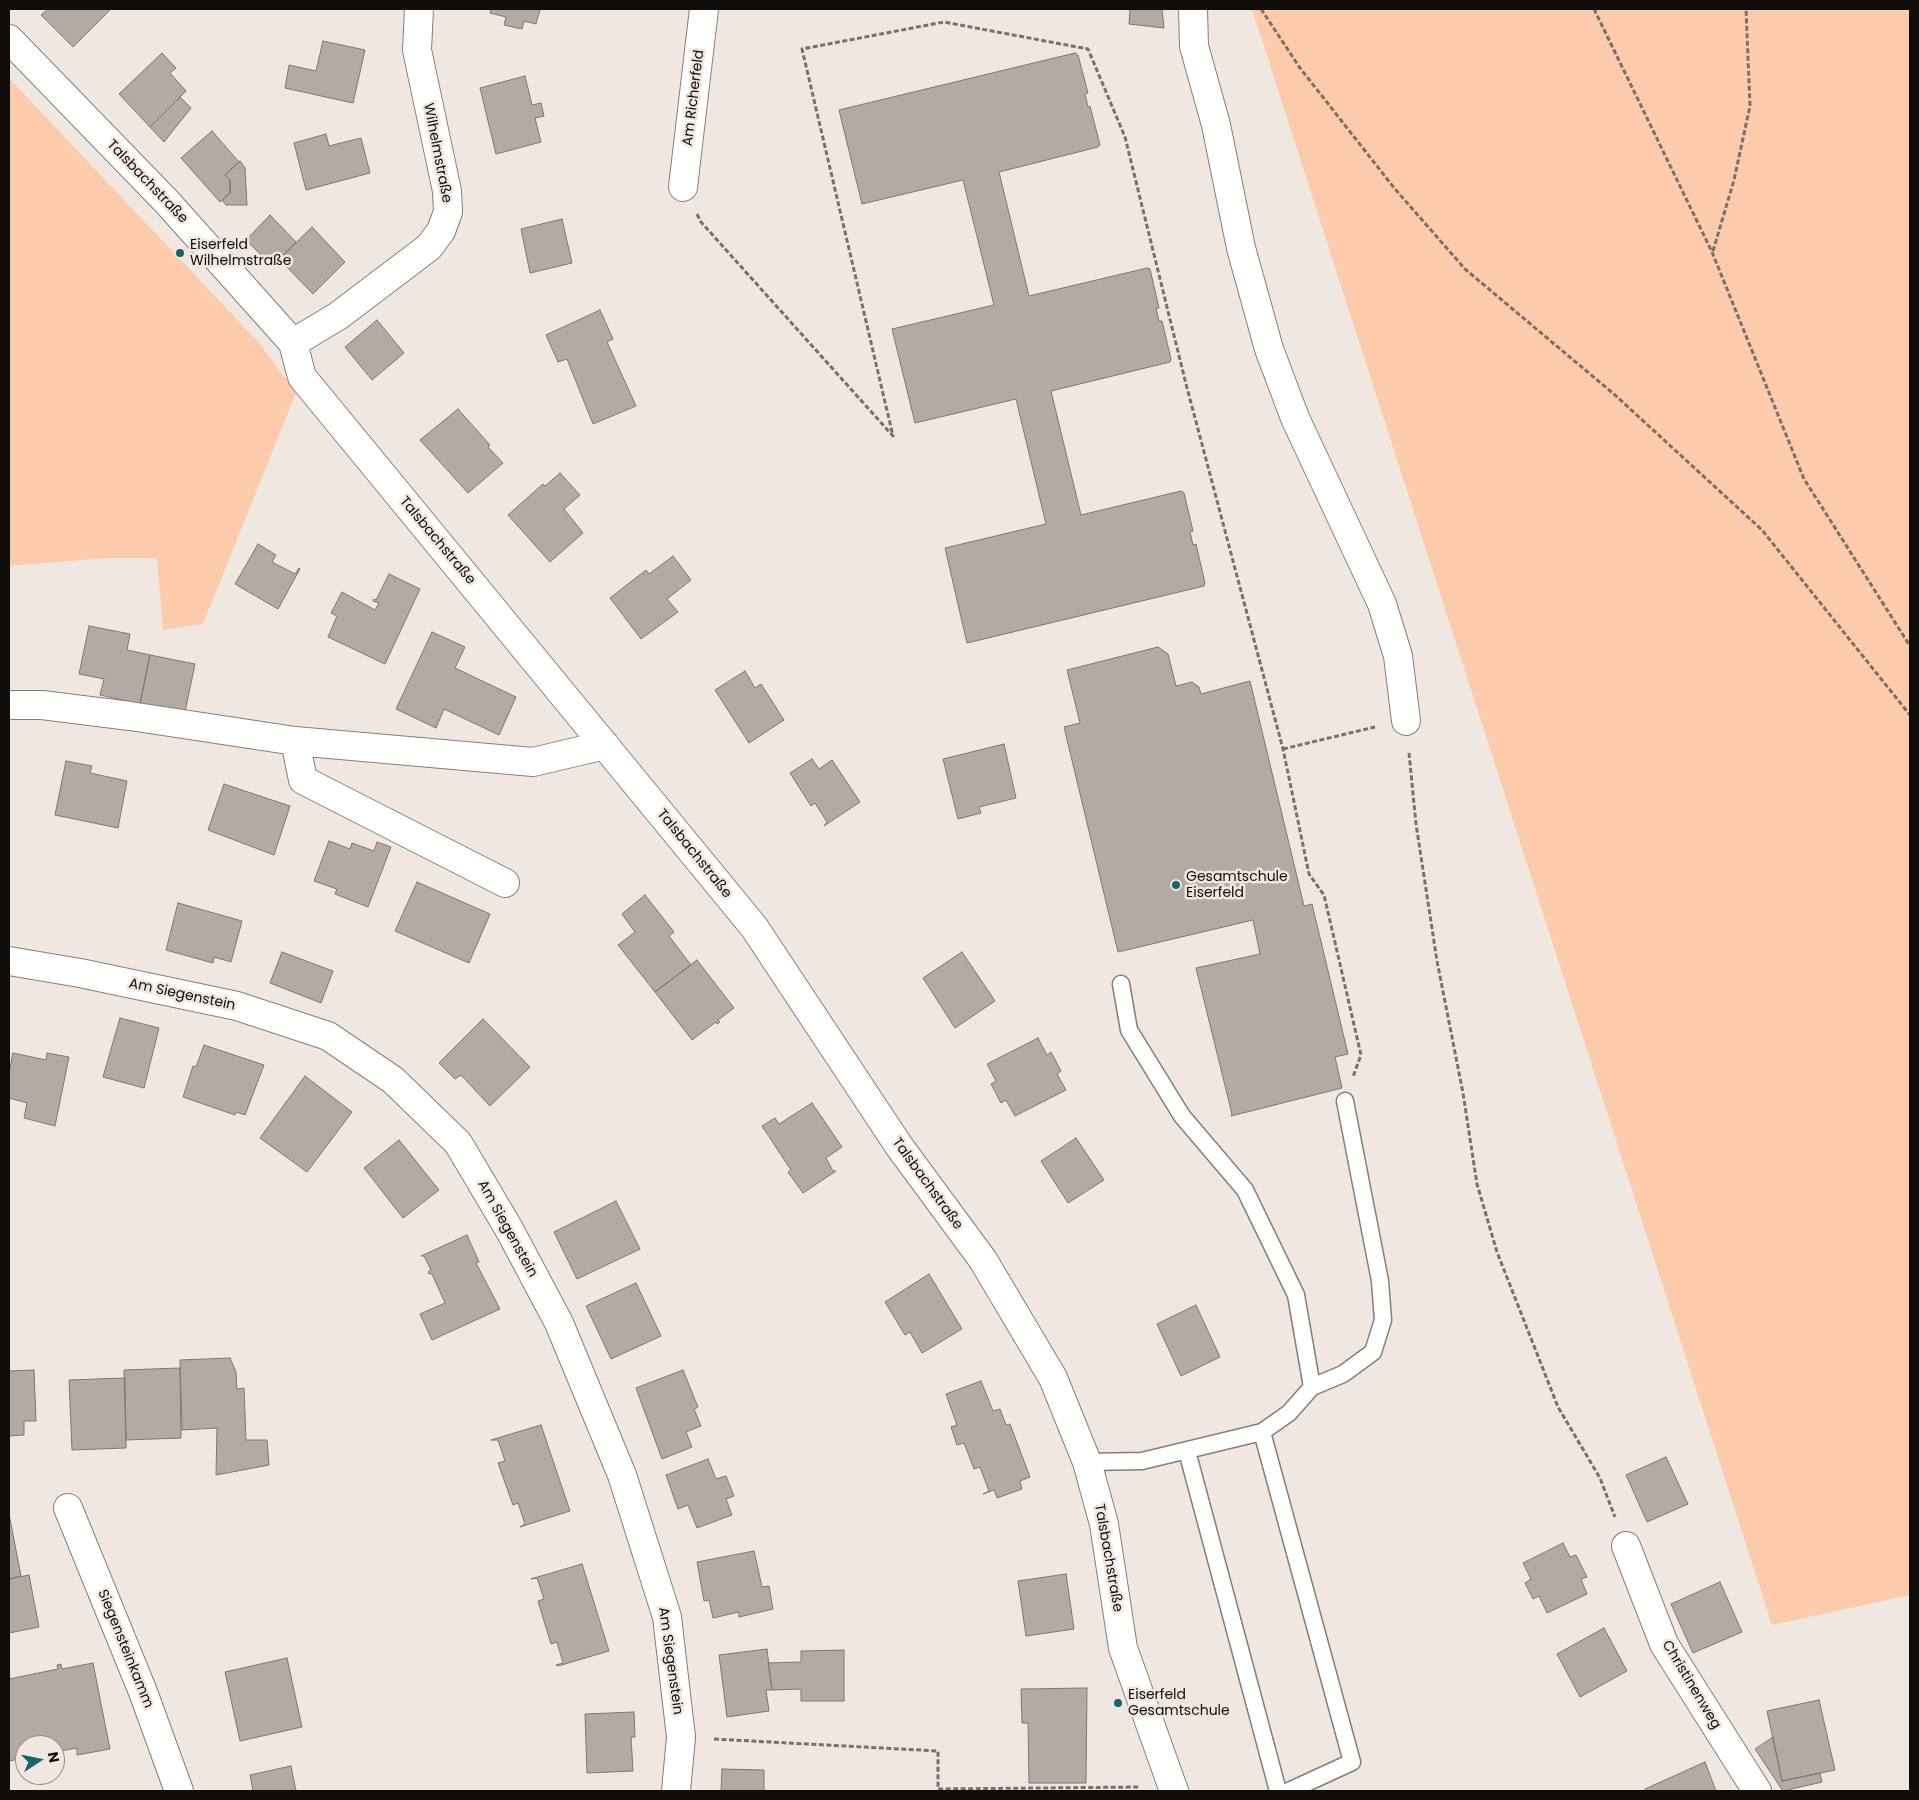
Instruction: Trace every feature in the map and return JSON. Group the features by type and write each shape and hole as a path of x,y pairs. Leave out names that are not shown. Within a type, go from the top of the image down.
{"street":[{"name":"Wilhelmstraße","path":"293,343 338,316 429,247 441,231 448,212 447,191 417,50 419,9"},
{"name":"Am Richerfeld","path":"683,187 704,9"},
{"path":"1193,9 1194,46 1216,125 1241,248 1269,350 1295,418 1382,604 1398,656 1406,721"},
{"name":"Talsbachstraße","path":"9,39 167,202 293,343 302,377 754,927 899,1146 983,1260 1053,1378 1087,1462 1104,1524 1123,1648 1173,1788"},
{"path":"9,705 42,706 130,716 295,741 533,762 605,745"},
{"path":"295,741 303,780 506,883"},
{"name":"Am Siegenstein","path":"9,961 80,973 237,1006 328,1036 393,1080 458,1143 509,1229 559,1323 622,1475 666,1617 681,1737 676,1791"},
{"name":"Siegensteinkamm","path":"68,1508 142,1692 179,1791"},
{"name":"Christinenweg","path":"1626,1546 1664,1644 1757,1791"}],"lane":[{"path":"1121,984 1129,1030 1182,1116 1245,1190 1296,1295 1312,1387"},
{"path":"1087,1462 1142,1461 1262,1432 1289,1413 1312,1387 1343,1374 1372,1352 1383,1320 1380,1281 1345,1101"},
{"path":"1262,1432 1352,1762 1289,1791"},
{"path":"1187,1450 1278,1791"}],"path":[{"path":"1262,9 1300,68 1395,189 1465,269 1615,396 1762,530 1910,715"},
{"path":"1594,9 1712,252 1804,479 1910,646"},
{"path":"1712,252 1734,180 1750,106 1746,9"},
{"path":"683,187 701,222 893,436 802,49 944,22 1088,49 1125,137 1189,393 1283,749 1309,874 1324,894 1361,1055"},
{"path":"1283,749 1406,721 1416,824 1437,961 1463,1093 1477,1184 1497,1252 1558,1407 1600,1478 1626,1546"},
{"path":"681,1737 938,1751 938,1789 1173,1788"}],"shaded area":[{"path":"1252,9 1910,9 1910,1595 1772,1625"},
{"path":"9,78 260,344 296,393 203,624 163,630 157,558 107,558 9,566"}],"building":[{"path":"48,9 110,10 73,47 41,15"},
{"path":"491,9 540,10 536,24 524,21 522,29 504,25 506,17 490,13"},
{"path":"1130,9 1162,9 1164,28 1129,24"},
{"path":"323,41 365,50 353,103 285,88 289,65 316,71"},
{"path":"162,53 176,68 170,73 186,91 150,127 119,94"},
{"path":"1075,53 1078,55 1088,93 1085,94 1088,107 1090,106 1100,145 999,172 1029,296 1147,268 1150,269 1159,308 1156,308 1159,321 1162,321 1171,359 1170,362 1051,391 1081,515 1181,491 1184,493 1193,531 1190,532 1193,545 1196,544 1205,583 1204,586 967,643 945,548 1046,524 1016,399 915,423 892,329 994,305 963,180 862,204 839,110"},
{"path":"525,76 532,105 541,103 544,116 535,118 541,142 496,154 480,88"},
{"path":"180,97 191,108 164,142 150,127"},
{"path":"212,131 239,162 225,175 230,180 230,193 220,202 181,158"},
{"path":"326,134 329,146 361,138 370,173 306,190 294,143"},
{"path":"240,161 245,168 247,205 226,205 222,200 230,193 230,180 225,175"},
{"path":"270,215 296,242 273,267 246,240"},
{"path":"562,219 572,263 530,273 521,229"},
{"path":"312,227 345,262 313,294 279,259"},
{"path":"600,310 613,339 607,342 636,406 593,424 567,359 558,362 546,335"},
{"path":"377,320 404,353 372,380 345,347"},
{"path":"458,409 490,445 488,447 503,463 468,493 420,440"},
{"path":"560,473 580,495 564,509 583,533 550,562 508,515 543,484 545,486"},
{"path":"258,544 276,555 272,562 295,574 300,569 278,609 235,584"},
{"path":"673,556 691,580 667,599 678,612 641,639 610,598 646,570 649,574"},
{"path":"389,574 420,589 385,664 328,637 337,616 331,613 342,592 375,610 379,603 373,601 374,599 376,600"},
{"path":"89,626 130,634 127,650 150,655 140,704 100,695 104,679 79,674"},
{"path":"432,632 465,647 455,668 516,697 499,735 444,709 436,728 396,709"},
{"path":"1158,647 1168,654 1176,686 1192,682 1199,687 1201,694 1250,681 1304,906 1312,904 1348,1054 1335,1057 1342,1088 1231,1116 1196,968 1260,954 1253,920 1118,952 1064,727 1080,723 1067,670"},
{"path":"150,655 195,664 185,712 140,704"},
{"path":"745,671 755,688 761,684 784,720 749,743 715,690"},
{"path":"1004,744 1016,798 979,807 981,813 958,819 943,759"},
{"path":"812,759 819,769 832,760 860,802 824,826 827,822 815,803 811,806 790,773"},
{"path":"66,761 92,766 90,773 127,781 118,828 55,815"},
{"path":"224,784 290,806 274,855 208,830"},
{"path":"329,841 350,849 352,843 374,851 377,842 391,847 368,907 335,894 337,889 314,881"},
{"path":"417,882 490,914 469,963 395,931"},
{"path":"645,895 674,932 669,936 691,965 655,992 618,945 635,932 622,914"},
{"path":"178,903 242,921 231,962 214,957 213,963 166,950"},
{"path":"282,952 333,971 321,1003 270,983"},
{"path":"962,952 995,1001 955,1028 923,978"},
{"path":"697,960 734,1008 718,1020 720,1022 717,1024 716,1022 692,1040 655,992"},
{"path":"120,1018 159,1028 144,1088 103,1077"},
{"path":"483,1019 530,1067 490,1106 461,1075 455,1079 439,1063"},
{"path":"1038,1038 1047,1055 1051,1052 1061,1071 1057,1074 1066,1090 1015,1116 1006,1100 1001,1103 991,1084 996,1081 987,1064"},
{"path":"204,1045 264,1065 245,1115 236,1112 235,1115 183,1097 193,1066 196,1067"},
{"path":"13,1053 46,1060 47,1053 69,1057 55,1126 24,1118 27,1103 9,1098 9,1073"},
{"path":"305,1076 352,1112 307,1172 260,1138"},
{"path":"812,1103 842,1147 826,1158 833,1171 836,1171 803,1193 788,1172 791,1170 762,1126 775,1118 779,1124"},
{"path":"1076,1138 1104,1180 1068,1203 1041,1161"},
{"path":"399,1140 439,1190 403,1218 364,1168"},
{"path":"616,1201 640,1249 577,1279 554,1232"},
{"path":"467,1235 479,1262 476,1263 500,1309 432,1340 420,1314 445,1303 432,1274 428,1272 431,1270 424,1256 421,1256"},
{"path":"929,1274 962,1329 922,1353 910,1332 905,1335 885,1302"},
{"path":"636,1283 661,1336 611,1359 586,1306"},
{"path":"1196,1305 1220,1357 1181,1376 1157,1324"},
{"path":"230,1358 236,1372 237,1389 244,1388 246,1440 267,1440 269,1465 216,1475 217,1428 182,1430 180,1360"},
{"path":"180,1368 181,1438 126,1440 124,1370"},
{"path":"34,1370 36,1421 24,1421 24,1435 9,1436 9,1371"},
{"path":"683,1370 698,1407 694,1409 701,1426 686,1432 692,1447 662,1459 636,1388"},
{"path":"125,1378 126,1448 72,1450 69,1380"},
{"path":"981,1381 993,1411 1000,1409 1006,1425 1010,1424 1030,1477 1020,1481 1022,1489 997,1498 994,1490 983,1494 989,1491 980,1467 974,1469 964,1443 957,1445 951,1427 957,1425 946,1394"},
{"path":"541,1425 570,1511 520,1527 525,1524 518,1503 513,1505 498,1463 505,1461 498,1440 491,1440"},
{"path":"1666,1457 1688,1504 1647,1522 1626,1475"},
{"path":"708,1459 716,1479 726,1476 734,1496 726,1499 732,1515 697,1528 688,1505 678,1509 666,1475"},
{"path":"9,1514 21,1576 9,1579"},
{"path":"1563,1543 1570,1557 1576,1555 1587,1577 1581,1579 1587,1594 1547,1613 1539,1596 1533,1599 1525,1583 1531,1579 1523,1563"},
{"path":"754,1551 762,1587 769,1586 773,1609 739,1617 739,1612 713,1618 709,1600 704,1601 697,1562"},
{"path":"582,1564 609,1651 558,1666 556,1665 563,1663 557,1642 551,1644 538,1601 544,1599 537,1578 531,1579"},
{"path":"1066,1574 1074,1629 1026,1636 1018,1581"},
{"path":"29,1575 39,1627 9,1633 9,1579"},
{"path":"1720,1582 1742,1632 1693,1653 1671,1604"},
{"path":"1604,1628 1627,1671 1580,1697 1557,1654"},
{"path":"767,1649 772,1690 766,1690 769,1711 727,1717 719,1655"},
{"path":"844,1650 844,1701 801,1701 801,1689 772,1690 768,1663 801,1662 801,1651"},
{"path":"287,1658 302,1727 240,1741 225,1672"},
{"path":"93,1663 110,1749 77,1755 77,1748 65,1750 65,1735 15,1735 15,1760 9,1761 9,1679 58,1669 57,1665 61,1664 62,1669"},
{"path":"1087,1688 1086,1783 1029,1783 1028,1723 1022,1723 1021,1689"},
{"path":"1819,1700 1835,1770 1782,1781 1767,1711"},
{"path":"634,1712 635,1737 631,1737 633,1771 587,1773 585,1714"},
{"path":"1773,1737 1782,1781 1820,1773 1822,1782 1783,1791 1755,1749"},
{"path":"1705,1762 1716,1791 1646,1791 1645,1789"},
{"path":"291,1766 296,1791 253,1791 250,1775"},
{"path":"722,1769 764,1770 764,1791 721,1791"}],"place":[{"name":"Eiserfeld Wilhelmstraße","path":"180,253"},
{"name":"Gesamtschule Eiserfeld","path":"1176,885"},
{"name":"Eiserfeld Gesamtschule","path":"1118,1703"}]}
